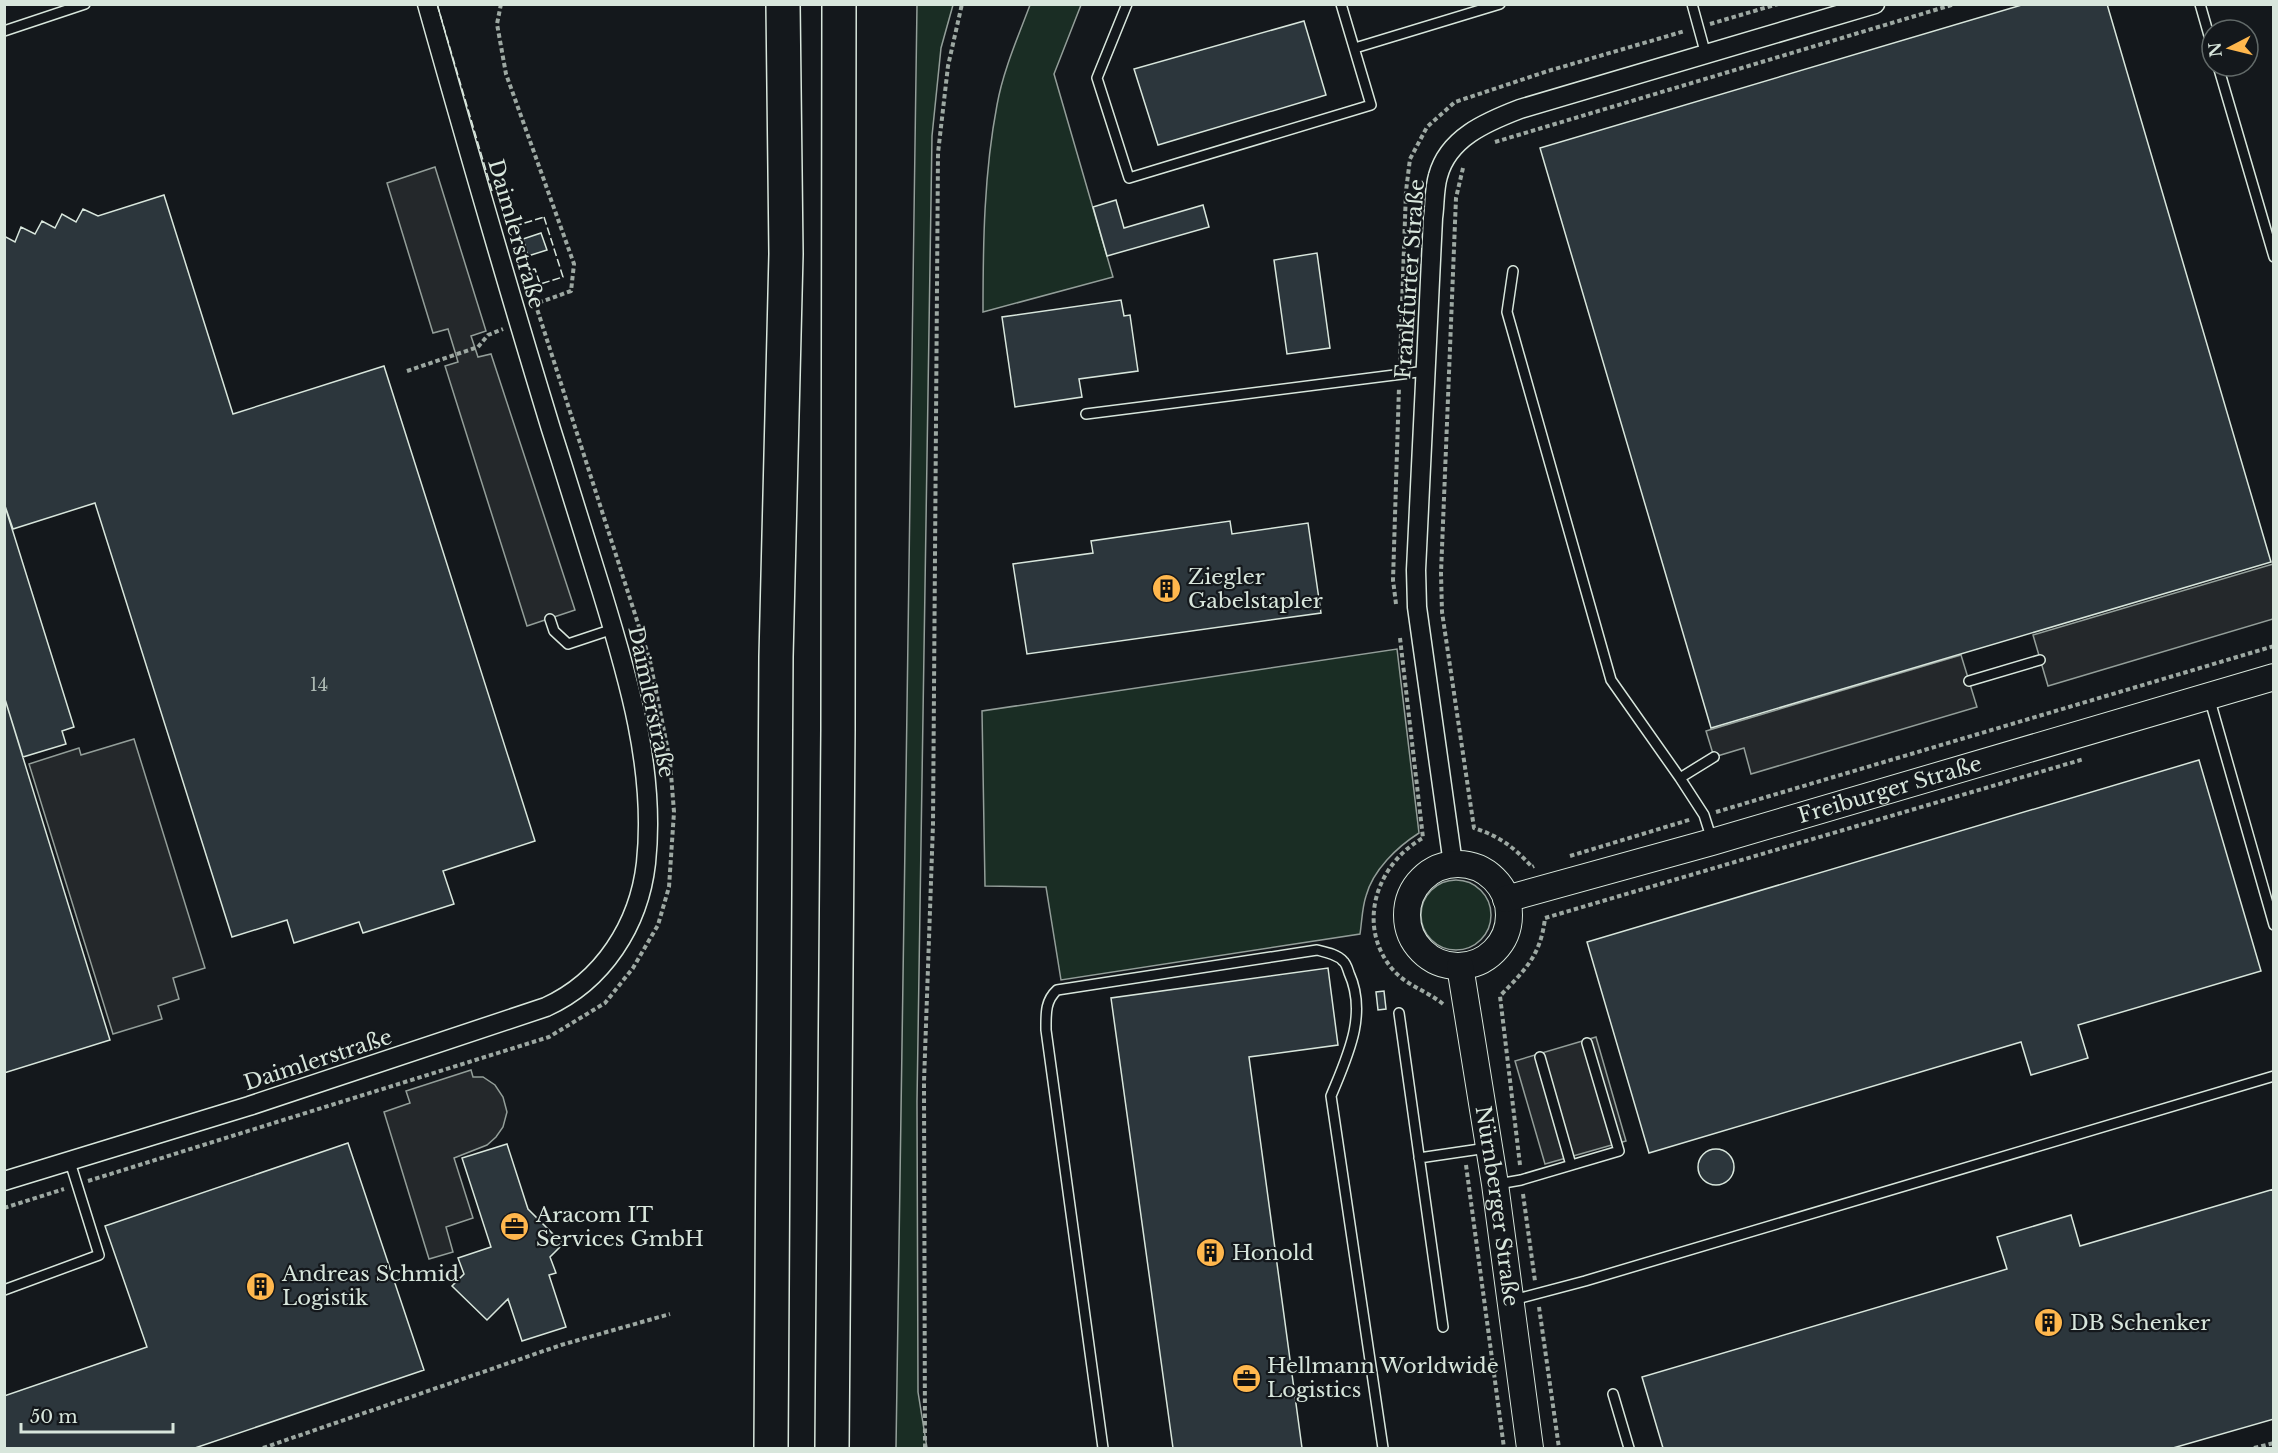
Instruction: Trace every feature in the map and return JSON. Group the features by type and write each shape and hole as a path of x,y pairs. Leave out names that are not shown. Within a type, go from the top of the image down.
{"highway":[{"path":"771,1449 776,669 786,254 783,4"},
{"path":"832,1449 838,730 839,4"}],"street":[{"name":"Daimlerstraße","path":"4,1181 260,1103 503,1023 567,997 586,983 613,951 630,923 639,899 646,867 648,834 648,799 641,743 613,629 515,312 427,4"},
{"name":"Frankfurter Straße","path":"1453,864 1417,607 1416,570 1433,218 1438,175 1450,151 1470,132 1493,119 1875,4"},
{"name":"Freiburger Straße","path":"1506,899 1713,842 2274,677"},
{"path":"1453,864 1468,865 1482,870 1494,879 1506,899 1509,923 1503,939 1492,953 1478,962 1460,966 1443,964 1427,956 1416,943 1408,927 1407,909 1412,893 1422,878 1436,868 1453,864"},
{"name":"Nürnberger Straße","path":"1460,966 1495,1184 1530,1449"}],"lane":[{"path":"4,31 85,4"},
{"path":"1127,4 1097,78 1129,178 1371,105 1341,4"},
{"path":"1355,48 1500,4"},
{"path":"1692,4 1706,55"},
{"path":"2222,78 2274,258"},
{"path":"1513,271 1507,312 1611,680 1704,815 1713,842"},
{"path":"1086,414 1426,370"},
{"path":"550,619 554,631 568,644 613,629"},
{"path":"1969,681 2040,660"},
{"path":"2209,696 2274,925"},
{"path":"1680,778 1714,757"},
{"path":"1103,1449 1046,1030 1050,997 1058,990 1317,950 1344,961 1353,982 1358,1012 1352,1044 1331,1096 1383,1449"},
{"path":"1399,1013 1443,1327"},
{"path":"1495,1184 1521,1180 1619,1151 1587,1043"},
{"path":"1540,1057 1571,1165"},
{"path":"1510,1301 1537,1295 2274,1076"},
{"path":"1419,1158 1489,1147"},
{"path":"4,1290 99,1255 70,1162"},
{"path":"1613,1394 1629,1449"}],"path":[{"path":"501,4 497,24 506,74 574,264 571,291 540,302"},
{"path":"926,1449 924,1082 933,824 938,153 948,66 962,4"},
{"path":"1397,613 1394,580 1406,191 1410,159 1427,127 1455,102 1489,89 1778,4"},
{"path":"1492,143 1955,4"},
{"path":"1767,8 1770,15"},
{"path":"1469,160 1463,167 1456,198 1441,573 1442,612 1473,828 1494,834 1518,852 1532,867 1544,864"},
{"path":"4,1208 549,1037 605,1003 633,968 658,925 669,887 673,848 674,812 668,750 650,661 529,283"},
{"path":"407,371 478,347 488,335 496,332"},
{"path":"1400,635 1423,838 1409,845 1396,858 1383,878 1374,898 1374,933 1383,955 1398,975 1405,982 1444,1004"},
{"path":"1566,857 2274,646"},
{"path":"1558,1449 1521,1180 1500,996 1528,966 1538,950 1543,936 1545,918 2091,757"},
{"path":"1464,1151 1504,1449"},
{"path":"263,1449 561,1345 670,1314"},
{"path":"2254,1449 2274,1443"}],"green space":[{"path":"917,5 953,5 941,48 932,136 917,1102 918,1392 927,1448 896,1448"},
{"path":"1030,5 1081,5 1054,74 1113,277 983,312 985,208 989,156 1003,80"},
{"path":"1397,649 1419,833 1394,852 1374,877 1365,901 1360,934 1061,980 1046,887 985,886 982,711"},
{"path":"1456,880 1469,883 1481,890 1488,902 1491,915 1488,928 1481,940 1469,947 1456,950 1443,947 1431,940 1424,928 1421,915 1424,902 1431,890 1443,883"}],"shaded area":[{"path":"435,167 486,331 471,336 478,357 491,354 575,610 527,626 445,366 458,362 448,329 433,333 387,183"},
{"path":"2273,564 2273,619 2048,686 2033,635"},
{"path":"1961,655 1977,707 1751,774 1744,748 1714,757 1706,731"},
{"path":"134,739 205,968 173,978 179,999 158,1006 162,1019 113,1034 29,764 79,748 81,755"},
{"path":"1596,1037 1626,1141 1545,1164 1515,1061"},
{"path":"471,1070 473,1077 483,1077 495,1085 503,1097 507,1112 503,1127 487,1145 454,1158 473,1218 446,1227 453,1252 429,1259 384,1112 410,1103 406,1091"}],"building":[{"path":"2025,4 2107,4 2271,562 1711,728 1540,148"},
{"path":"1304,21 1326,95 1158,145 1134,69"},
{"path":"164,195 233,414 384,366 535,841 443,871 454,904 363,933 359,922 294,943 287,920 232,937 95,503 13,529 4,503 4,236 15,242 21,227 35,234 42,221 55,228 62,214 76,222 83,209 98,216"},
{"path":"1116,200 1124,228 1203,205 1209,227 1107,256 1093,207"},
{"path":"541,233 547,250 528,256 523,239"},
{"path":"1317,253 1330,348 1287,354 1274,260"},
{"path":"1121,300 1124,316 1130,315 1138,371 1079,379 1082,397 1015,407 1002,317"},
{"path":"4,503 74,727 62,731 66,744 23,757 4,696"},
{"name":"Ziegler Gabelstapler","path":"1230,521 1232,534 1308,523 1321,613 1027,654 1013,564 1093,553 1091,541"},
{"path":"4,696 110,1040 4,1073"},
{"path":"2199,760 2261,971 2078,1025 2088,1058 2031,1075 2021,1042 1649,1153 1587,942"},
{"name":"Honold","path":"1328,968 1338,1045 1249,1057 1302,1448 1173,1448 1111,998"},
{"path":"1384,991 1386,1009 1378,1010 1376,992"},
{"name":"Andreas Schmid Logistik","path":"348,1143 424,1370 195,1448 4,1448 4,1396 147,1347 105,1226"},
{"name":"Aracom IT Services GmbH","path":"507,1144 528,1209 563,1244 550,1257 556,1273 549,1275 566,1327 522,1341 508,1299 487,1320 452,1286 464,1274 458,1258 491,1247 462,1158"},
{"path":"1716,1149 1728,1155 1734,1167 1728,1179 1716,1185 1704,1179 1698,1167 1704,1155"},
{"name":"DB Schenker","path":"2274,1189 2274,1419 2173,1448 1663,1448 1642,1377 2007,1269 1997,1237 2071,1215 2080,1246"}],"fence":[{"path":"437,4 492,191"},
{"path":"544,217 563,277 540,284 535,269 529,270 515,226 544,217"}],"place":[{"name":"Ziegler Gabelstapler","path":"1167,589"},
{"name":"Aracom IT Services GmbH","path":"515,1227"},
{"name":"Honold","path":"1211,1253"},
{"name":"Andreas Schmid Logistik","path":"261,1286"},
{"name":"DB Schenker","path":"2049,1323"},
{"name":"Hellmann Worldwide Logistics","path":"1246,1378"}]}
